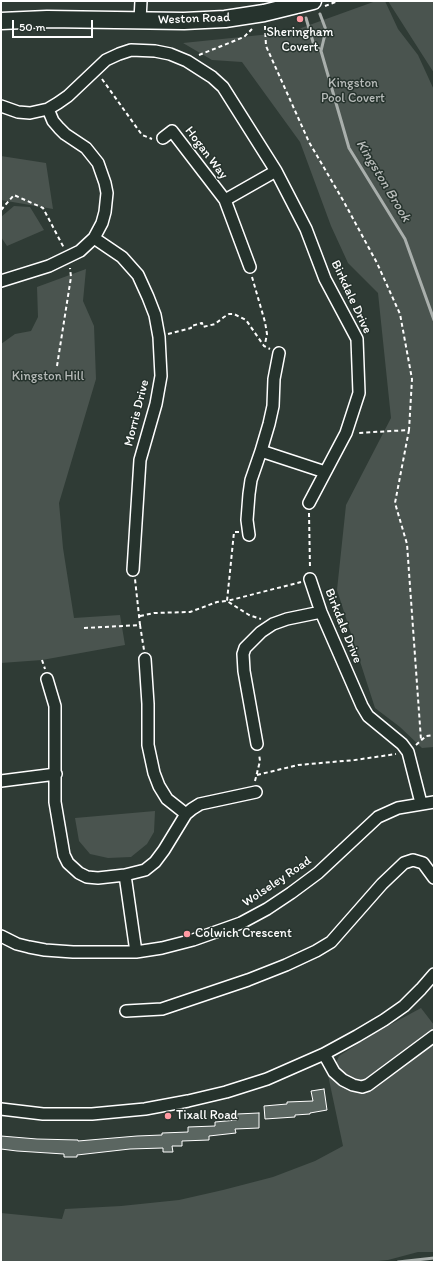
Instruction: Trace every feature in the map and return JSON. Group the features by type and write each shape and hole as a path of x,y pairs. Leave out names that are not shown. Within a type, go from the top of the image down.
{"highway":[{"name":"Weston Road","path":"1,21 48,19 225,19 264,13 313,1"}],"street":[{"path":"140,20 141,1"},
{"name":"Birkdale Drive","path":"1,106 18,112 30,113 48,109 68,96 106,60 131,50 155,51 187,60 212,77 223,87 276,171 306,229 325,279 357,340 359,393 346,434 309,503"},
{"path":"1,281 69,258 80,251 94,238 102,223 107,202 106,188 98,163 92,154 80,143 62,131 53,121 48,109"},
{"name":"Hogan Way","path":"163,138 172,131 225,200 250,267"},
{"name":"Hogan Way","path":"225,200 276,171"},
{"name":"Morris Drive","path":"94,238 122,257 138,275 148,297 159,337 161,376 156,404 143,445 140,460 133,570"},
{"path":"249,535 247,516 251,480 261,451 273,406 274,380 279,353"},
{"path":"261,451 325,472"},
{"name":"Birkdale Drive","path":"310,579 321,612 362,706 368,716 402,744 408,752 421,803"},
{"path":"257,744 244,671 243,654 245,648 261,632 273,624 287,619 321,612"},
{"path":"145,659 148,698 148,744 150,758 159,786 168,799 186,814"},
{"path":"47,679 55,706 55,802 64,855 68,863 79,873 87,877 98,878 125,875 145,870 155,862 186,814 192,809 200,804 256,792"},
{"path":"1,781 56,774"},
{"name":"Wolseley Road","path":"1,936 17,944 45,950 73,952 136,952 162,948 193,940 241,923 291,893 318,873 378,817 398,808 434,802"},
{"path":"126,1012 162,1009 248,980 316,951 331,942 382,884 404,863 413,860 424,863 434,878"},
{"path":"125,875 136,952"},
{"path":"1,1109 43,1114 92,1114 152,1108 226,1092 267,1079 324,1054 384,1020 404,1006 434,974"},
{"path":"324,1054 334,1072 343,1080 353,1085 362,1087 368,1085 434,1036"}],"path":[{"path":"265,22 266,46 309,142 377,263 400,314 412,379 409,430 395,502 407,544 421,740"},
{"path":"187,60 244,37 256,24"},
{"path":"94,71 105,82 142,135 159,141 163,138"},
{"path":"1,210 14,195 43,208 69,258 71,276 57,366"},
{"path":"250,267 265,322 267,334 264,346"},
{"path":"179,332 191,328 191,326 202,323 203,327 215,324 229,314 234,314 246,320 264,346 279,353"},
{"path":"346,434 409,430"},
{"name":"Birkdale Drive","path":"309,503 310,579"},
{"path":"227,601 234,532 239,532 242,534 244,542 250,541 249,535"},
{"path":"133,570 145,659"},
{"path":"140,616 154,612 190,612 217,602 227,601 310,579"},
{"path":"227,601 249,615 273,624"},
{"path":"84,628 140,625"},
{"path":"257,775 298,765 355,760 408,752 426,736 434,735"},
{"path":"256,792 255,780 260,761 257,744"}],"green space":[{"name":"Kingston Pool Covert","path":"376,1 385,1 398,29 418,55 434,90 434,747 422,748 400,727 375,708 337,590 346,505 391,418 378,293 348,263 331,226 300,142 242,62 212,60 183,43 290,32"},
{"path":"388,1 434,1 434,73"},
{"path":"1,156 46,163 53,209 1,200"},
{"path":"14,206 30,207 44,230 7,246 1,237 1,217"},
{"name":"Kingston Hill","path":"86,269 83,301 94,326 96,379 59,503 63,548 74,618 120,615 125,645 42,660 1,663 1,344 15,334 31,331 38,317 37,287"},
{"path":"155,811 154,832 147,844 131,857 108,858 90,854 79,841 75,818"},
{"path":"421,1008 434,1025 434,1252 418,1252 388,1260 369,1262 1,1262 1,1213 62,1219 65,1209 121,1206 179,1200 273,1177 315,1161 343,1146 328,1075 340,1069 336,1063 339,1056 375,1033"}],"building":[{"path":"324,1089 327,1110 310,1114 295,1115 295,1117 265,1119 264,1106 287,1104 287,1102 313,1101 311,1091"},
{"path":"259,1113 259,1128 235,1129 236,1133 209,1136 209,1140 182,1141 182,1146 172,1146 173,1152 163,1152 163,1148 130,1149 77,1155 77,1157 64,1157 64,1154 1,1149 1,1136 78,1141 162,1135 162,1133 188,1132 188,1127 215,1126 215,1122 237,1120 237,1114"}],"waterway":[{"name":"Kingston Brook","path":"320,14 326,30 321,51 349,148 405,239 434,320"},
{"name":"Kingston Brook","path":"306,18 313,42 321,51"},
{"path":"398,1262 434,1258"}],"place":[{"name":"Sheringham Covert","path":"300,19"},
{"name":"Colwich Crescent","path":"187,934"},
{"name":"Tixall Road","path":"168,1116"}]}
